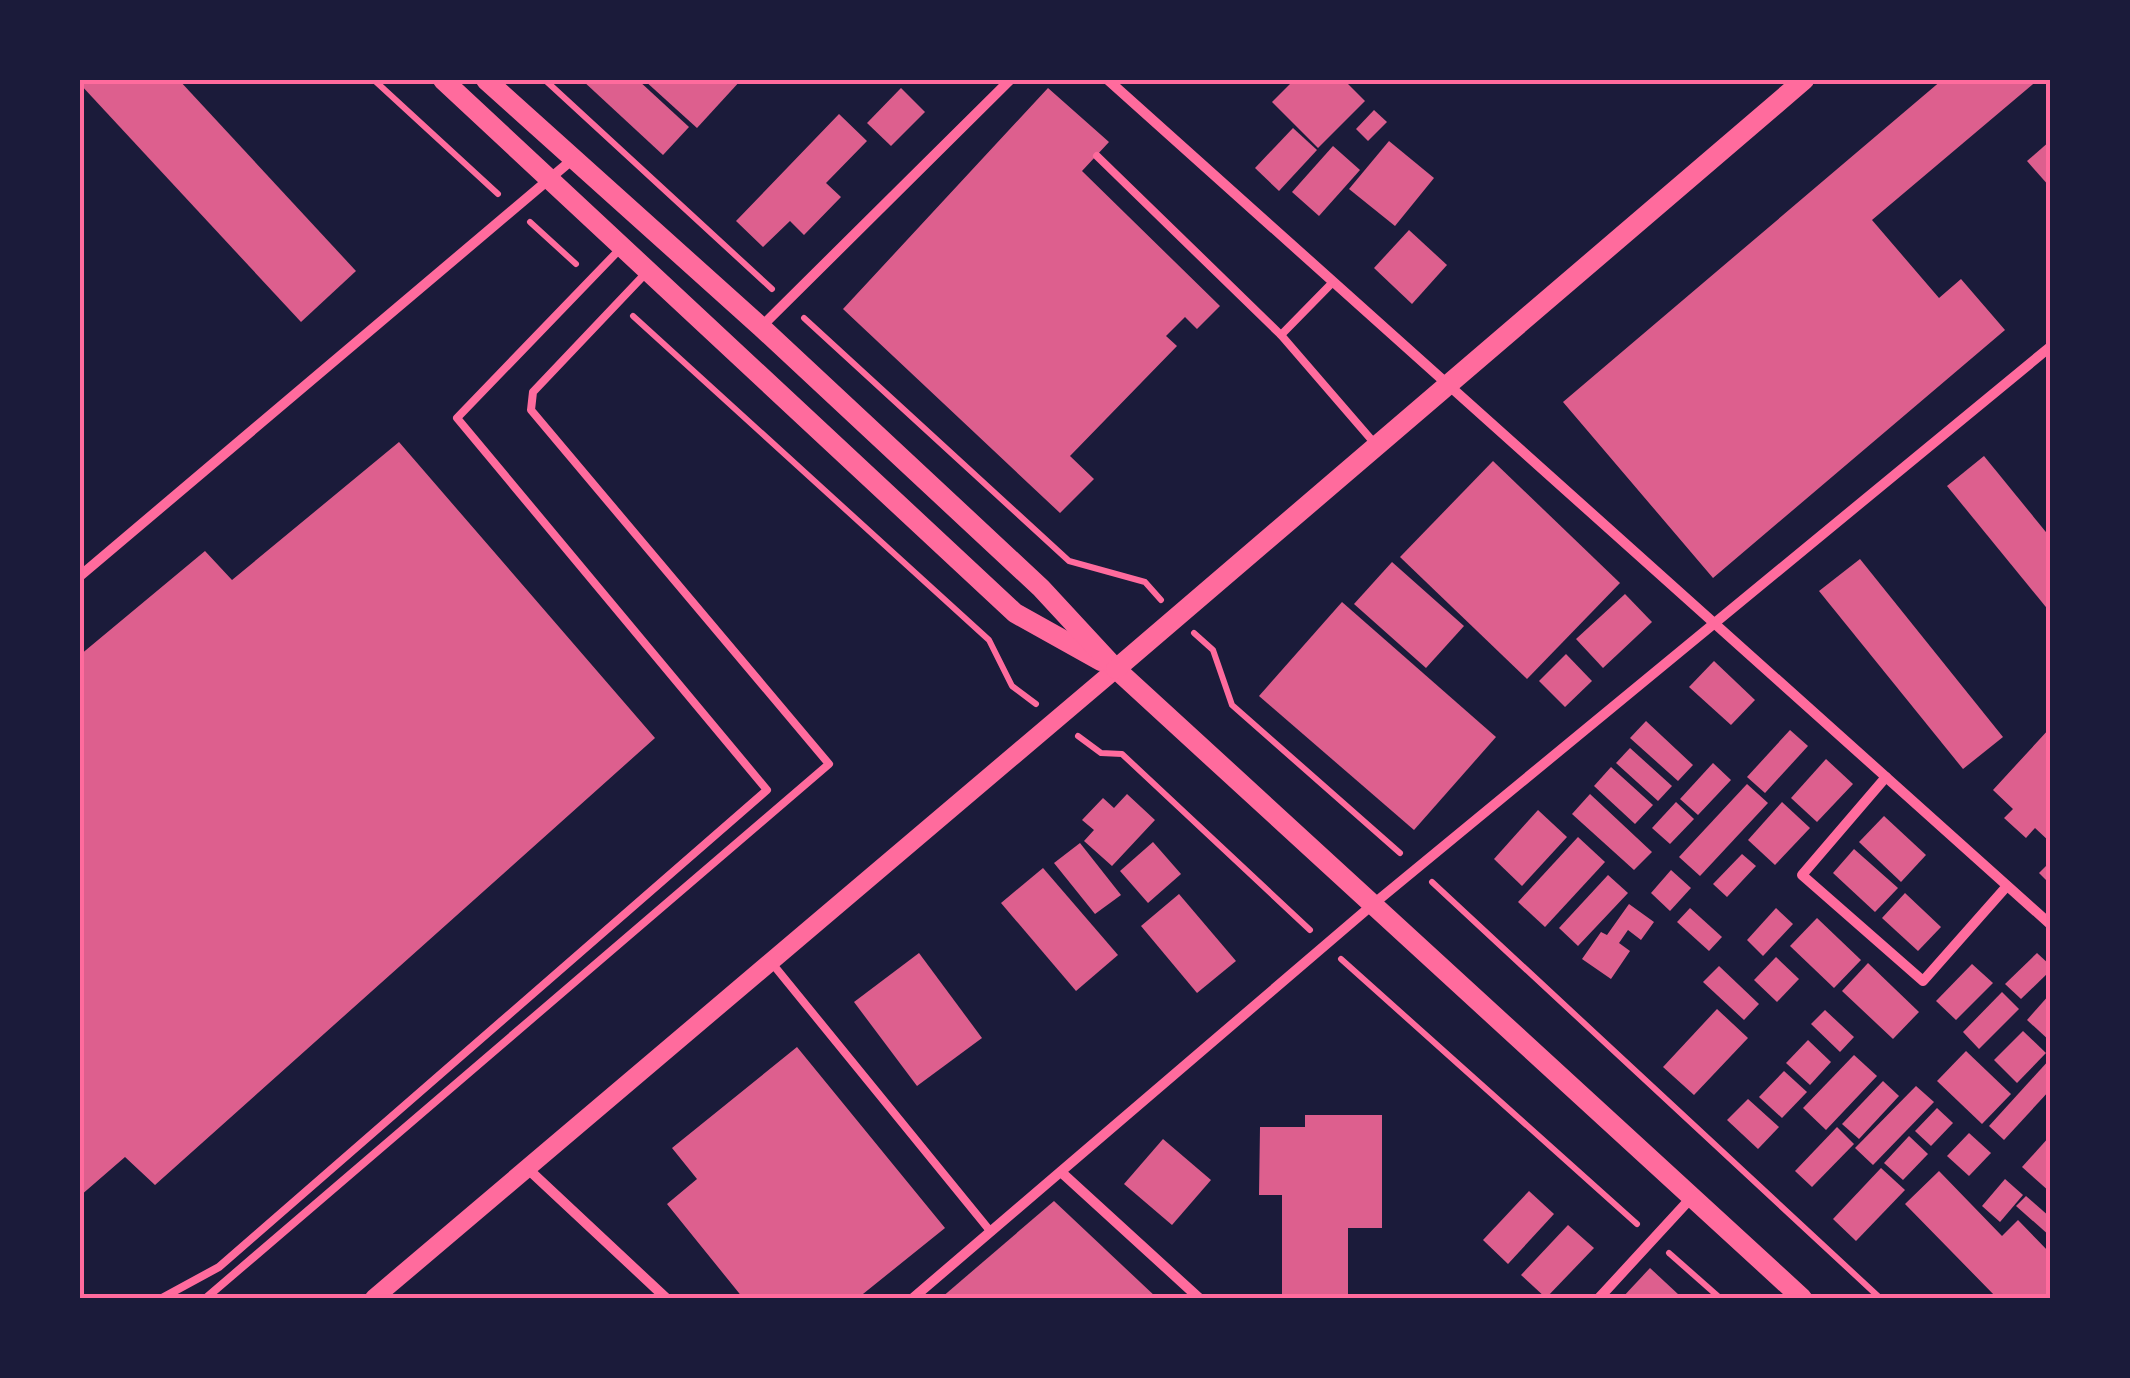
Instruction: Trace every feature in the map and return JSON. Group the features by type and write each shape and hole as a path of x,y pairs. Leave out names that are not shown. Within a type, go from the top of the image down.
{"main road":[{"path":"443,80 1015,614 1116,670"},
{"path":"486,80 1041,588 1116,670 1802,1298"},
{"path":"1116,670 1804,80"}],"street":[{"path":"760,327 1010,80"},
{"path":"1108,80 2050,924"},
{"path":"80,576 573,159"},
{"path":"913,1298 1371,906 2050,347"},
{"path":"374,1298 1116,670"},
{"path":"1886,777 1802,875 1922,981 2007,886"},
{"path":"528,1169 666,1298"},
{"path":"1061,1172 1199,1298"},
{"path":"1599,1298 1691,1198"}],"lane":[{"path":"1096,156 1281,334 1376,445"},
{"path":"162,1298 219,1266 767,790 457,418 623,246"},
{"path":"206,1298 829,764 531,410 533,392 649,270"},
{"path":"1281,334 1334,282"},
{"path":"771,962 991,1232"}],"path":[{"path":"545,80 1068,561 1145,582 1213,650 1232,704 1417,868 1880,1298"}],"building":[{"path":"80,80 179,80 356,271 301,322"},
{"path":"582,80 638,80 689,127 663,155"},
{"path":"644,80 741,80 697,128"},
{"path":"1294,80 1344,80 1365,101 1318,148 1272,102"},
{"path":"1942,80 2038,80 1872,220 1939,298 1961,279 2005,330 1713,578 1563,402"},
{"path":"901,88 925,112 891,146 867,123"},
{"path":"1048,88 1109,142 1082,171 1220,306 1197,329 1185,317 1166,336 1177,346 1070,456 1094,479 1060,513 843,309"},
{"path":"1374,110 1387,122 1368,141 1356,129"},
{"path":"839,114 867,141 826,183 841,197 804,235 790,221 763,247 736,221"},
{"path":"1293,128 1317,150 1279,191 1255,168"},
{"path":"1389,141 1434,178 1395,226 1349,189"},
{"path":"2050,141 2050,187 2027,161"},
{"path":"1333,146 1360,170 1319,216 1292,192"},
{"path":"1409,230 1447,265 1412,304 1374,268"},
{"path":"399,442 655,738 155,1185 125,1157 80,1196 80,655 205,551 232,580"},
{"path":"1984,456 2050,537 2050,612 1947,486"},
{"path":"1493,461 1620,583 1527,679 1400,557"},
{"path":"1860,559 2003,737 1963,769 1819,591"},
{"path":"1392,562 1464,626 1426,668 1354,604"},
{"path":"1625,594 1652,622 1603,668 1576,639"},
{"path":"1342,602 1496,737 1414,830 1259,696"},
{"path":"1566,654 1592,681 1565,707 1539,681"},
{"path":"1714,661 1755,700 1731,725 1689,687"},
{"path":"1646,721 1693,765 1678,781 1630,738"},
{"path":"2050,728 2050,842 2035,828 2026,838 2004,818 2013,809 1993,790"},
{"path":"1790,730 1808,746 1765,793 1747,777"},
{"path":"1630,748 1672,786 1658,801 1616,763"},
{"path":"1826,759 1853,784 1817,822 1791,798"},
{"path":"1713,763 1731,780 1698,815 1680,799"},
{"path":"1611,767 1653,805 1635,824 1594,786"},
{"path":"1747,784 1768,803 1700,876 1679,857"},
{"path":"1127,794 1155,820 1112,866 1084,841 1094,830 1082,820 1103,798 1114,808"},
{"path":"1590,794 1652,852 1634,870 1572,814"},
{"path":"1676,802 1694,819 1670,844 1652,828"},
{"path":"1782,802 1810,828 1775,865 1748,840"},
{"path":"1538,810 1567,837 1522,886 1494,859"},
{"path":"1884,816 1926,855 1901,882 1859,842"},
{"path":"1578,837 1605,862 1545,927 1518,902"},
{"path":"1153,842 1181,874 1148,903 1120,871"},
{"path":"1080,843 1121,895 1095,914 1054,863"},
{"path":"1854,849 1898,888 1875,912 1833,873"},
{"path":"1742,854 1756,866 1727,897 1713,884"},
{"path":"2050,862 2050,884 2039,873"},
{"path":"1043,868 1118,955 1076,991 1001,903"},
{"path":"1671,870 1691,888 1670,911 1651,893"},
{"path":"1608,875 1628,893 1578,946 1559,928"},
{"path":"1905,893 1941,927 1918,951 1882,918"},
{"path":"1179,894 1236,961 1197,993 1141,926"},
{"path":"1629,904 1654,922 1641,940 1628,930 1619,943 1630,951 1611,979 1582,959 1601,932 1607,935"},
{"path":"1690,908 1722,937 1709,951 1677,922"},
{"path":"1776,908 1793,924 1763,956 1747,940"},
{"path":"1817,918 1861,960 1834,988 1790,946"},
{"path":"919,953 982,1038 917,1086 854,1002"},
{"path":"2037,953 2050,965 2050,971 2021,999 2005,984"},
{"path":"1776,957 1799,979 1777,1002 1754,980"},
{"path":"1868,963 1919,1012 1893,1039 1842,991"},
{"path":"1972,964 1993,983 1956,1020 1936,1001"},
{"path":"1719,966 1759,1004 1744,1020 1703,982"},
{"path":"2002,992 2019,1009 1979,1049 1963,1032"},
{"path":"2050,994 2050,1041 2027,1020"},
{"path":"1717,1009 1748,1038 1694,1095 1663,1067"},
{"path":"1825,1010 1854,1037 1840,1052 1811,1024"},
{"path":"2023,1031 2046,1053 2017,1083 1994,1060"},
{"path":"1808,1040 1831,1062 1810,1085 1786,1063"},
{"path":"797,1047 945,1228 858,1298 743,1298 667,1204 697,1179 672,1148"},
{"path":"1966,1051 2011,1094 1982,1124 1937,1081"},
{"path":"1854,1055 1877,1076 1826,1130 1803,1108"},
{"path":"2050,1059 2050,1090 2004,1140 1989,1126"},
{"path":"1784,1071 1807,1092 1782,1118 1759,1097"},
{"path":"1883,1081 1899,1096 1859,1139 1842,1124"},
{"path":"1916,1086 1934,1102 1873,1165 1855,1148"},
{"path":"1748,1099 1779,1127 1758,1149 1727,1120"},
{"path":"1937,1108 1953,1123 1931,1146 1915,1131"},
{"path":"1305,1115 1382,1115 1382,1228 1348,1228 1348,1295 1282,1295 1282,1195 1259,1195 1260,1127 1305,1127"},
{"path":"1837,1127 1854,1144 1812,1187 1795,1171"},
{"path":"1969,1133 1991,1153 1969,1176 1947,1156"},
{"path":"1909,1136 1928,1154 1903,1180 1884,1163"},
{"path":"2050,1136 2050,1192 2022,1167"},
{"path":"1163,1139 1211,1180 1172,1225 1124,1184"},
{"path":"1881,1168 1905,1190 1856,1241 1833,1219"},
{"path":"1939,1171 2002,1236 2018,1220 2050,1253 2050,1298 1997,1298 1905,1204"},
{"path":"2005,1179 2023,1195 2000,1222 1982,1206"},
{"path":"1529,1191 1554,1214 1508,1264 1483,1240"},
{"path":"2026,1196 2050,1217 2050,1236 2016,1206"},
{"path":"1054,1201 1157,1298 941,1298"},
{"path":"1568,1225 1594,1248 1546,1298 1521,1275"},
{"path":"1650,1268 1679,1295 1622,1298"}]}
